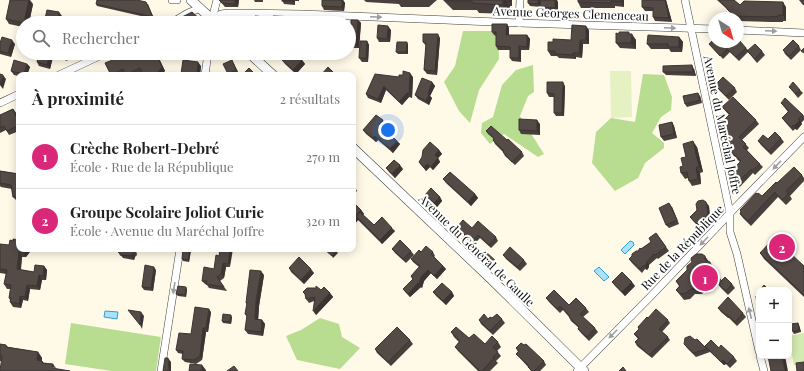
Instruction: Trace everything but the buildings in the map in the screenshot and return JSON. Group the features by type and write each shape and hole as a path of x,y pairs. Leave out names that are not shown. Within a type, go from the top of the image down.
{"street":[{"path":"172,0 177,0"},
{"path":"191,0 208,16"},
{"path":"215,16 217,0"},
{"path":"519,23 520,0"},
{"name":"Avenue du Maréchal Joffre","path":"685,0 730,213 730,232 737,254 756,338"},
{"path":"183,16 200,8"},
{"name":"Avenue Georges Clemenceau","path":"219,16 221,14 229,13 350,16"},
{"name":"Avenue Georges Clemenceau","path":"356,16 708,29"},
{"path":"744,30 804,33"},
{"path":"65,72 91,60"},
{"path":"205,72 207,60"},
{"path":"257,60 270,72"},
{"path":"0,103 16,95"},
{"name":"Rue de la République","path":"580,370 804,137"},
{"name":"Avenue du Général de Gaulle","path":"356,151 490,278 580,370"},
{"path":"714,230 730,232"},
{"path":"161,371 180,252"},
{"path":"761,359 764,371"}],"green space":[{"path":"463,31 498,31 499,59 479,90 470,123 459,111 444,82 455,66"},
{"path":"533,65 534,92 528,96 520,116 544,154 538,157 504,134 490,144 481,133 482,123 493,117 502,85 516,70"},
{"path":"610,71 631,71 632,117 611,118"},
{"path":"643,74 664,75 672,97 671,110 661,117 652,133 664,143 664,148 645,163 638,178 615,191 592,163 596,132 611,118 635,122"},
{"path":"320,318 339,324 342,337 360,348 340,369 297,360 286,336 301,330"},
{"path":"71,323 161,337 156,371 112,371 65,364"},
{"path":"804,333 804,370 798,365 794,365 792,356 792,335"}],"water":[{"path":"630,241 633,242 634,245 625,254 621,250"},
{"path":"599,267 609,277 604,281 594,271"},
{"path":"105,311 118,312 117,319 104,317"}],"place":[{"name":"Groupe Scolaire Joliot Curie","path":"782,247"},
{"name":"Crèche Robert-Debré","path":"705,278"}]}
